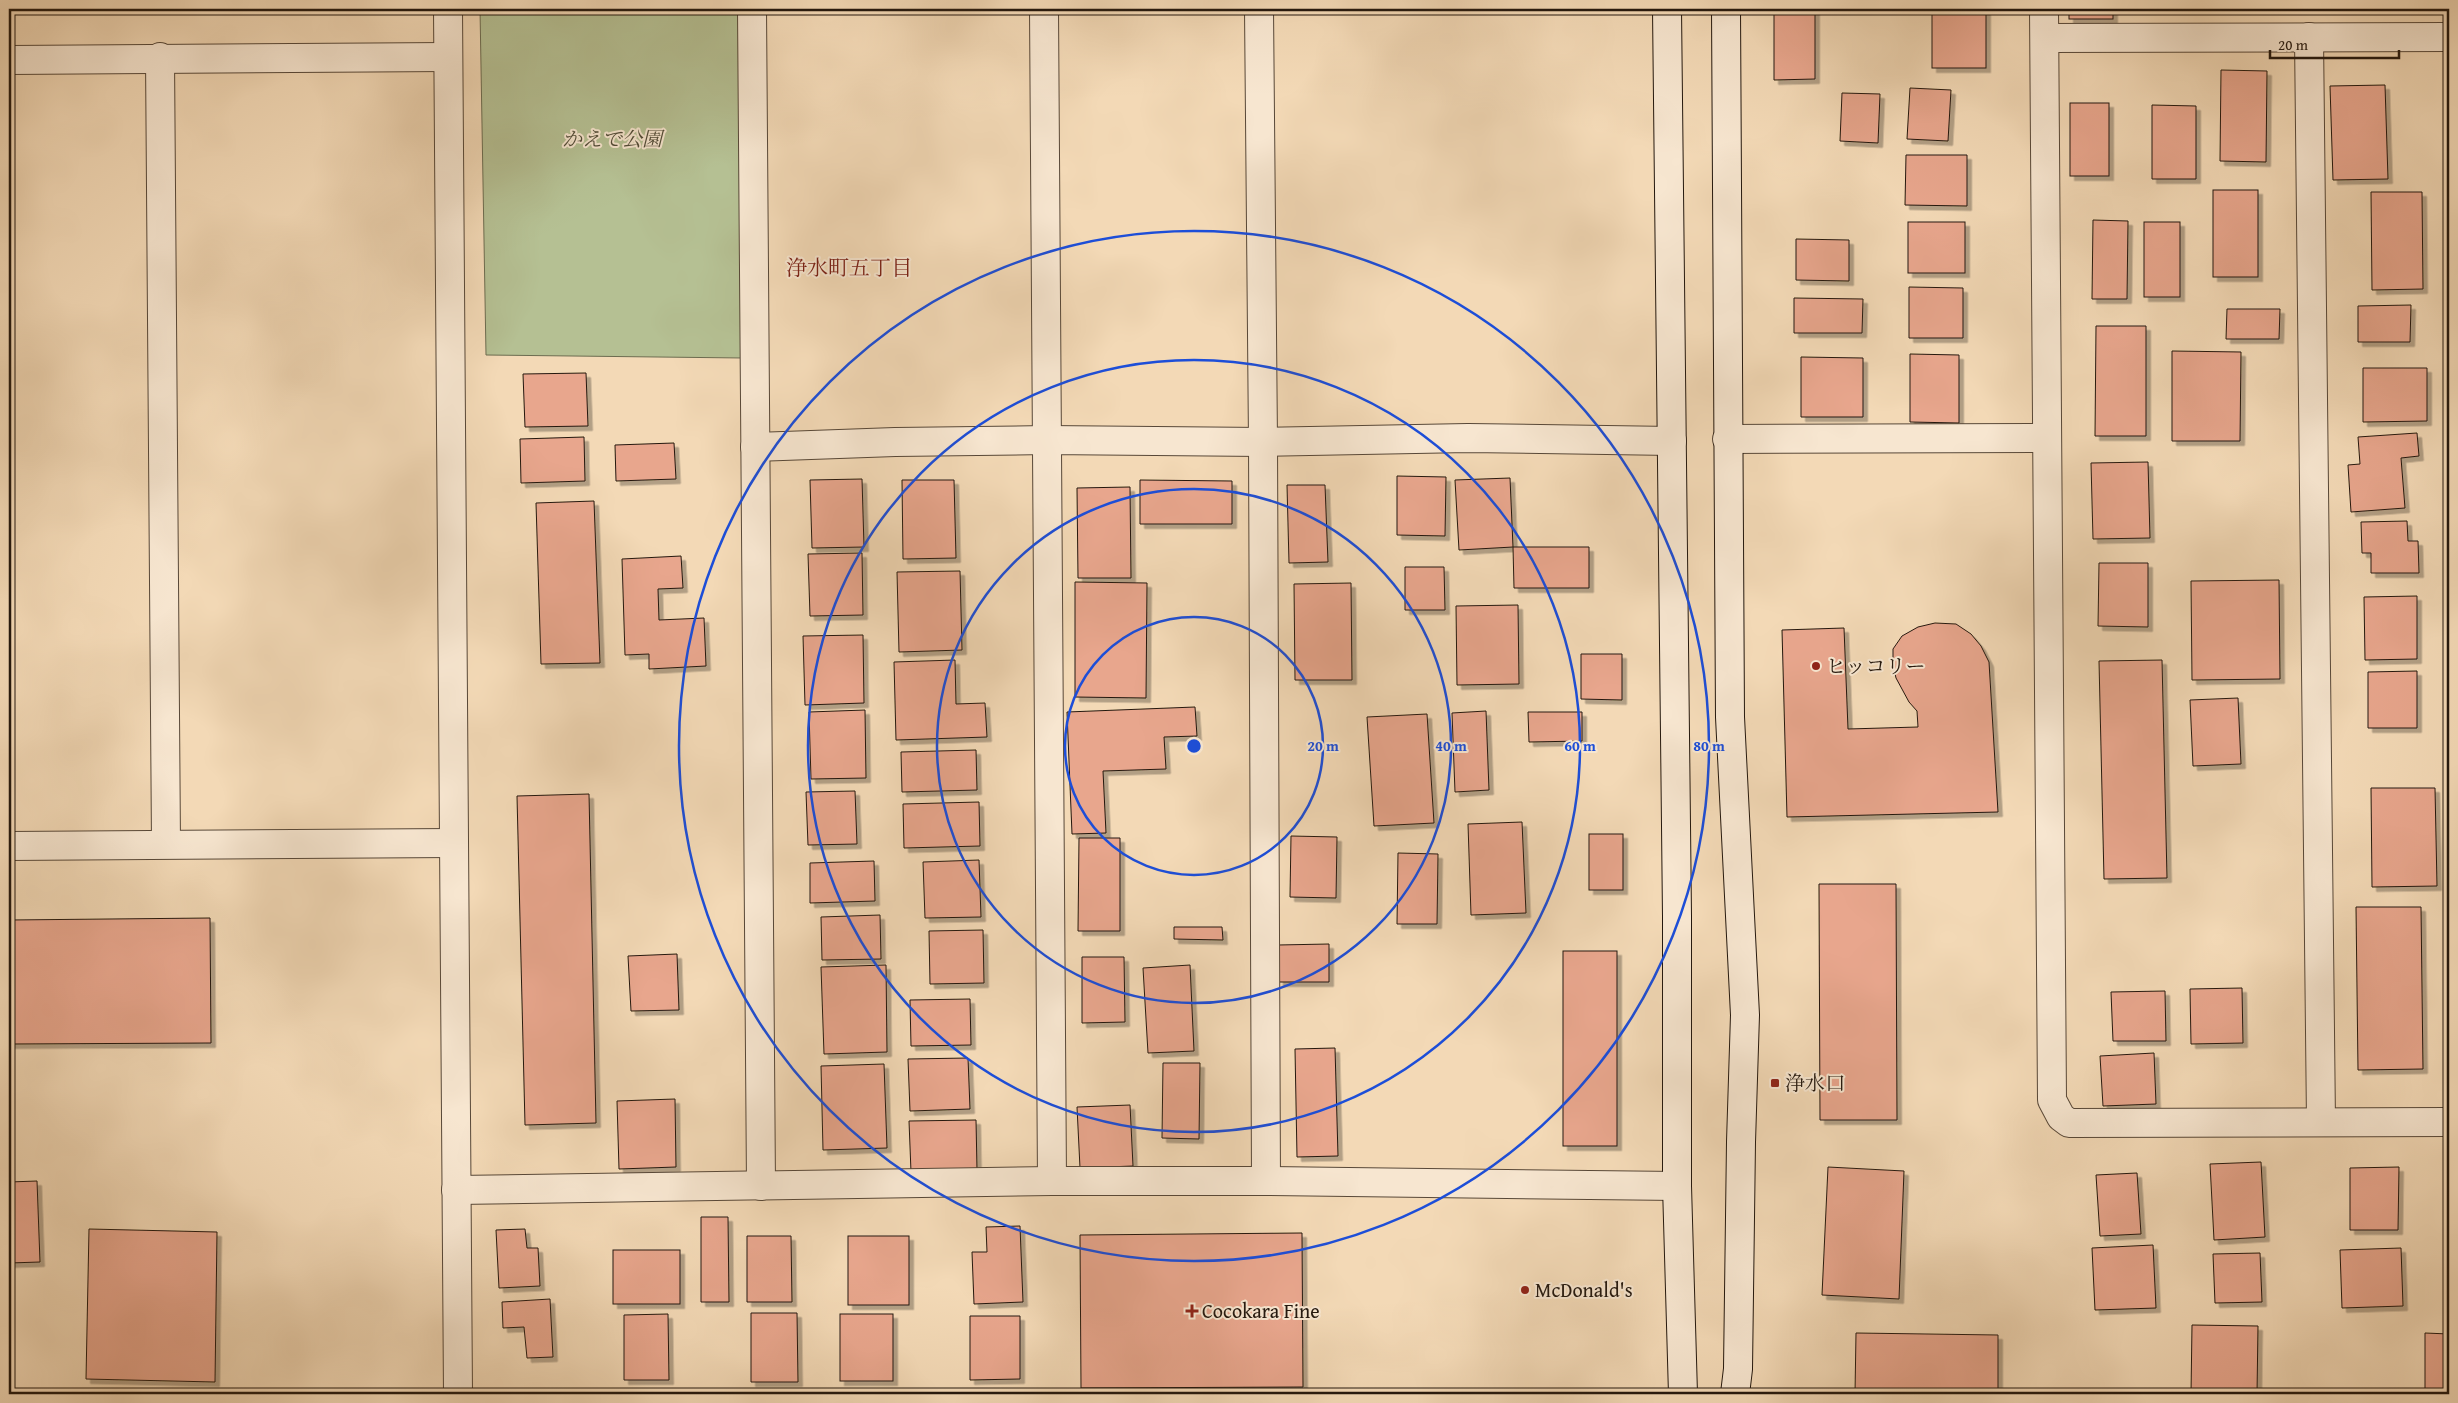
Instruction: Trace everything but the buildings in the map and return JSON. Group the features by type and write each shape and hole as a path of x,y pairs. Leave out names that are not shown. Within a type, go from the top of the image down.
{"street":[{"path":"448,9 458,1394"},
{"path":"752,9 761,1186"},
{"path":"1044,9 1052,1181"},
{"path":"1259,9 1264,442 1266,1181"},
{"path":"1667,9 1677,906 1677,1186 1683,1394"},
{"path":"1726,9 1730,717 1745,1015 1738,1369 1735,1394"},
{"path":"2044,9 2052,1100 2061,1117 2069,1124 2449,1122"},
{"path":"2309,37 2321,1122"},
{"path":"2045,38 2449,37"},
{"path":"9,60 448,57"},
{"path":"160,58 166,844"},
{"path":"755,448 895,442 1046,440 1264,442 1468,438 1672,441"},
{"path":"1727,439 2046,438"},
{"path":"9,846 453,843"},
{"path":"456,1190 1052,1181 1266,1181 1677,1186"}],"green space":[{"name":"かえで公園","path":"480,9 742,9 743,358 486,355"}],"place":[{"name":"ヒッコリー","path":"1816,666"},
{"name":"浄水口","path":"1775,1083"},
{"name":"McDonald's","path":"1525,1290"},
{"name":"Cocokara Fine","path":"1192,1311"}],"district":[{"name":"浄水町五丁目","path":"849,268"}]}
